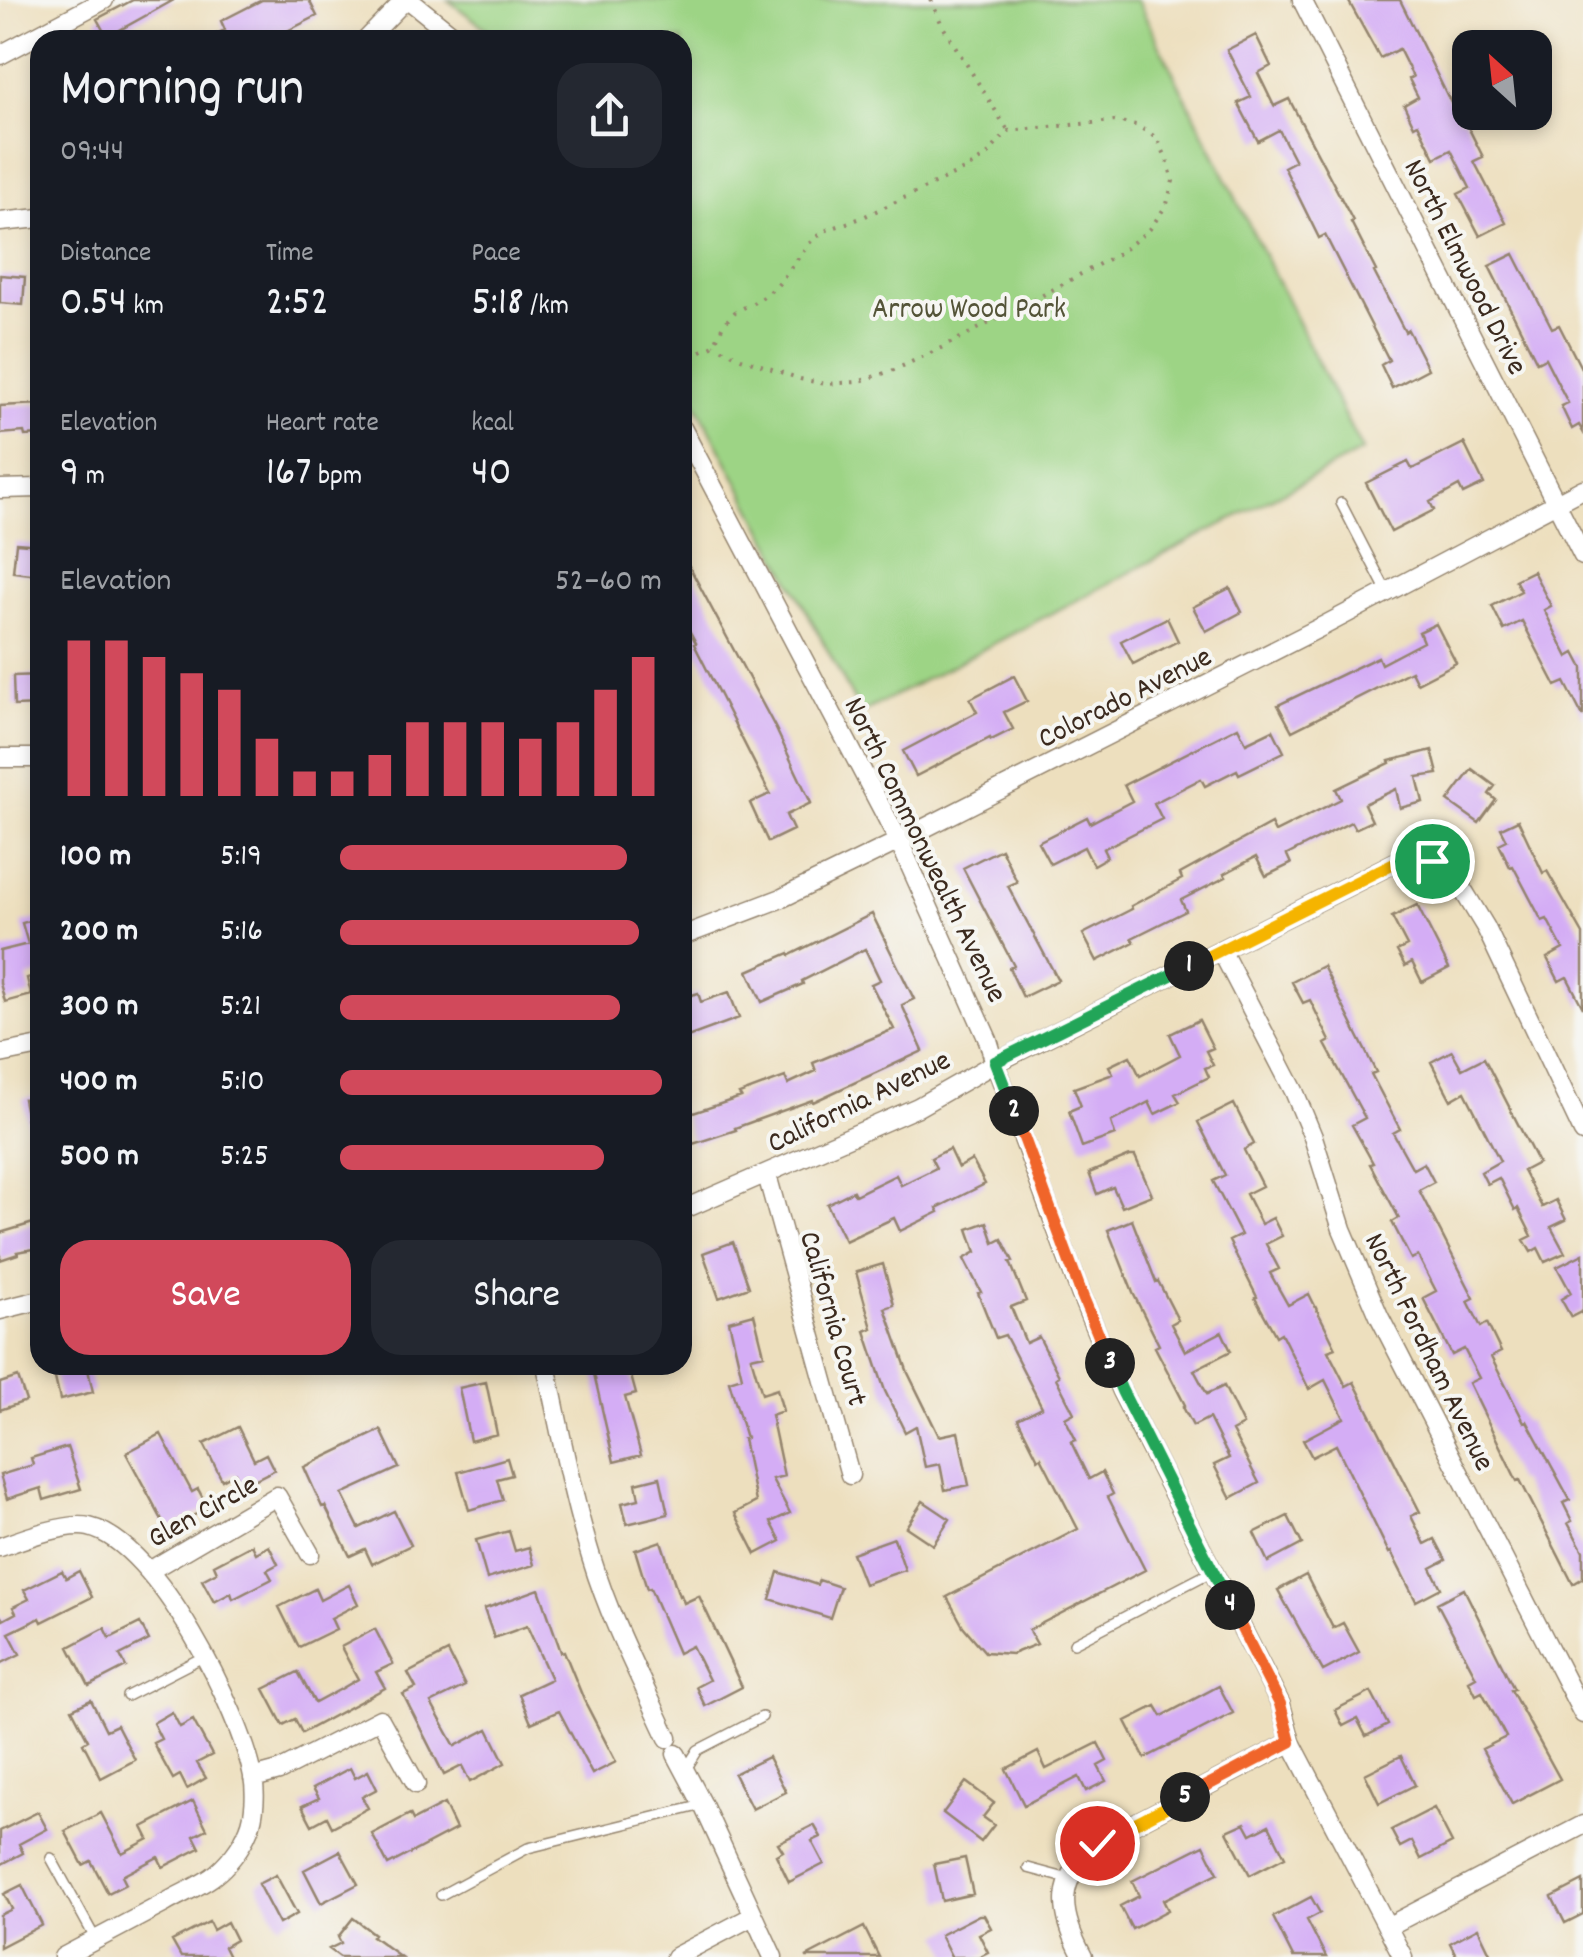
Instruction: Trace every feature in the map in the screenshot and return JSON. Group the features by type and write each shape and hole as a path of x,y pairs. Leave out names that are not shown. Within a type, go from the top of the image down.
{"street":[{"path":"47,30 104,0"},
{"path":"376,30 407,0 446,30"},
{"name":"North Elmwood Drive","path":"1302,0 1583,556"},
{"path":"0,55 30,39"},
{"path":"0,222 30,219"},
{"name":"North Commonwealth Avenue","path":"692,447 900,841 988,1040 1082,1295 1122,1391 1280,1704 1290,1742 1403,1957"},
{"path":"0,490 30,489"},
{"name":"Colorado Avenue","path":"692,932 782,898 900,841 1583,489"},
{"path":"0,758 30,758"},
{"name":"California Avenue","path":"692,1206 918,1107 995,1062 1402,859 1419,857 1448,867 1486,928 1583,1132"},
{"name":"North Fordham Avenue","path":"1221,950 1294,1091 1313,1136 1342,1229 1379,1316 1583,1714"},
{"path":"0,1054 30,1048"},
{"name":"California Court","path":"767,1175 850,1475"},
{"path":"0,1310 30,1302"},
{"path":"548,1375 579,1517 614,1620 774,1957"},
{"name":"Glen Circle","path":"149,1571 277,1496 310,1554"},
{"path":"0,1547 86,1526 126,1549 149,1571 188,1626 235,1719 253,1778 250,1828 233,1856 212,1877 63,1957"},
{"path":"253,1778 279,1770 380,1719 416,1784"},
{"path":"1083,1957 1064,1907 1069,1879 1083,1856 1097,1843 1290,1742"},
{"path":"1388,1927 1583,1825"},
{"path":"676,1957 753,1916"}],"lane":[{"path":"1341,503 1387,592"},
{"path":"1074,1643 1212,1571"},
{"path":"127,1696 203,1656"},
{"path":"685,1772 698,1750 762,1717"},
{"path":"441,1895 528,1848 702,1805"},
{"path":"51,1858 96,1940"},
{"path":"1028,1868 1069,1879"}],"path":[{"path":"931,0 1008,131"},
{"path":"692,355 714,345 723,324 735,312 777,286 812,240 966,168 987,155 1008,131 1114,121 1136,125 1156,138 1167,159 1173,181 1167,204 1150,229 1106,260 1032,302 894,370 857,382 826,384 800,379 714,345"}],"green space":[{"name":"Arrow Wood Park","path":"448,0 1137,0 1362,451 861,713 692,396 692,30 488,30"}],"building":[{"path":"133,0 174,0 120,30 103,30 97,19"},
{"path":"262,0 309,0 317,16 289,30 225,30 221,21"},
{"path":"1348,0 1400,0 1452,105 1452,130 1470,130 1483,157 1474,161 1506,223 1480,236 1458,194 1470,188 1451,150 1435,158 1404,105 1418,97 1399,49 1380,58"},
{"path":"1256,35 1271,66 1258,73 1274,106 1289,99 1353,221 1374,272 1428,369 1392,388 1381,365 1389,360 1325,235 1319,238 1284,167 1295,161 1279,130 1258,141 1238,103 1251,97 1227,50"},
{"path":"1514,254 1552,328 1559,325 1583,372 1583,432 1579,425 1572,429 1561,406 1568,403 1545,358 1537,362 1489,266"},
{"path":"0,275 25,277 23,305 0,303"},
{"path":"30,404 30,436 24,432 0,434 0,406"},
{"path":"1464,443 1484,484 1463,494 1459,486 1430,502 1434,510 1391,532 1366,483 1408,462 1412,469"},
{"path":"16,543 30,544 30,574 13,572"},
{"path":"1533,571 1551,606 1544,610 1568,657 1575,653 1583,668 1583,717 1565,682 1556,686 1522,621 1504,630 1492,606 1521,591 1515,580"},
{"path":"692,572 811,803 786,815 793,830 768,842 750,803 770,794 692,636"},
{"path":"1230,588 1242,612 1206,631 1193,607"},
{"path":"1167,618 1178,641 1133,664 1121,641"},
{"path":"1436,624 1456,663 1417,683 1411,671 1292,731 1278,705 1378,657 1381,664 1423,642 1419,632"},
{"path":"30,675 30,705 14,706 13,676"},
{"path":"1014,676 1027,701 1004,712 1013,729 916,776 903,751 977,712 970,699"},
{"path":"1238,727 1246,743 1273,730 1284,752 1205,786 1201,779 1154,803 1162,819 1103,849 1107,857 1093,865 1084,847 1050,864 1038,842 1087,817 1090,823 1132,801 1124,785"},
{"path":"1432,750 1438,774 1417,777 1423,802 1400,808 1396,789 1364,804 1372,821 1355,829 1351,822 1287,855 1291,864 1266,876 1256,857 1181,900 1186,911 1097,961 1083,934 1132,909 1131,906 1182,879 1180,874 1271,824 1275,832 1341,799 1336,789 1389,761"},
{"path":"1472,769 1495,786 1489,794 1496,800 1479,823 1448,801"},
{"path":"1518,820 1543,873 1547,871 1583,934 1583,1008 1567,977 1559,981 1547,958 1563,949 1547,919 1542,921 1499,844 1507,840 1501,828"},
{"path":"1001,849 1017,882 1008,886 1058,980 1023,997 1009,968 1014,966 963,868"},
{"path":"1417,905 1449,968 1422,982 1412,962 1405,966 1397,951 1407,946 1392,917"},
{"path":"872,914 914,999 902,1005 923,1051 813,1102 693,1144 692,1113 785,1077 788,1084 816,1071 813,1063 894,1029 871,984 880,980 865,949 762,1002 748,971 790,955"},
{"path":"30,921 30,995 5,1002 0,983 0,951 28,944 22,923"},
{"path":"1323,966 1400,1129 1393,1133 1413,1169 1424,1163 1434,1182 1419,1190 1474,1298 1468,1301 1481,1327 1487,1323 1501,1352 1491,1357 1570,1500 1563,1503 1572,1521 1568,1523 1583,1551 1583,1578 1573,1584 1469,1383 1479,1378 1464,1349 1452,1355 1423,1298 1436,1291 1418,1256 1411,1259 1392,1222 1399,1218 1352,1125 1365,1118 1325,1044 1330,1041 1310,1000 1303,1003 1292,982"},
{"path":"729,992 739,1018 692,1035 692,995 698,993 701,1002"},
{"path":"1199,1020 1213,1048 1206,1051 1213,1065 1205,1068 1209,1077 1175,1094 1180,1102 1155,1114 1149,1102 1111,1122 1115,1135 1082,1147 1069,1111 1081,1106 1074,1088 1113,1074 1109,1066 1130,1056 1140,1076 1180,1055 1170,1034"},
{"path":"1452,1051 1462,1069 1484,1058 1538,1163 1523,1171 1542,1207 1556,1200 1566,1220 1551,1227 1565,1253 1545,1262 1538,1248 1531,1252 1524,1240 1532,1236 1499,1178 1487,1184 1481,1172 1500,1161 1465,1092 1451,1100 1431,1062"},
{"path":"30,1097 30,1135 23,1099"},
{"path":"1234,1104 1254,1144 1244,1150 1262,1186 1246,1194 1261,1224 1273,1218 1282,1236 1266,1244 1279,1269 1270,1273 1288,1305 1309,1294 1336,1348 1328,1351 1346,1386 1354,1382 1420,1512 1411,1516 1425,1544 1435,1539 1446,1560 1431,1568 1441,1588 1416,1601 1336,1445 1312,1457 1303,1440 1344,1418 1325,1380 1309,1389 1281,1333 1276,1336 1255,1298 1229,1241 1241,1235 1213,1181 1225,1175 1198,1122"},
{"path":"949,1149 958,1168 972,1160 985,1184 900,1231 894,1218 845,1241 827,1204 896,1175 901,1185 936,1168 931,1158"},
{"path":"1135,1156 1152,1195 1122,1207 1113,1187 1097,1194 1089,1173"},
{"path":"1132,1220 1156,1282 1178,1320 1171,1324 1185,1351 1222,1332 1231,1351 1194,1370 1207,1394 1224,1386 1243,1425 1232,1431 1259,1483 1231,1498 1214,1465 1229,1458 1209,1418 1193,1426 1155,1347 1159,1345 1108,1230"},
{"path":"987,1222 994,1243 1002,1239 1013,1261 1010,1262 1026,1301 1011,1307 1026,1343 1039,1337 1074,1413 1065,1418 1076,1440 1071,1442 1089,1479 1102,1472 1113,1494 1108,1497 1145,1570 1029,1630 1037,1644 1012,1654 985,1652 963,1626 947,1597 1078,1529 1018,1419 1042,1407 1005,1335 996,1338 978,1293 981,1292 964,1259 976,1252 968,1229"},
{"path":"30,1224 30,1250 0,1260 0,1233"},
{"path":"733,1242 749,1287 719,1298 703,1253"},
{"path":"1583,1254 1583,1316 1581,1312 1571,1317 1561,1299 1571,1293 1557,1267"},
{"path":"883,1264 894,1305 885,1308 908,1373 939,1436 958,1432 969,1485 945,1490 940,1464 925,1467 916,1426 905,1432 885,1391 865,1331 872,1328 856,1272"},
{"path":"754,1314 764,1354 751,1357 762,1394 777,1389 783,1411 771,1415 784,1476 772,1479 790,1513 771,1522 781,1541 756,1554 735,1513 756,1502 743,1439 746,1438 729,1381 742,1377 729,1321"},
{"path":"54,1375 89,1375 93,1392 60,1400"},
{"path":"594,1375 631,1375 636,1394 625,1397 641,1455 614,1462"},
{"path":"18,1377 26,1401 0,1410 0,1383"},
{"path":"486,1382 497,1434 470,1441 459,1388"},
{"path":"238,1427 254,1460 266,1454 274,1470 242,1486 235,1473 222,1480 204,1444"},
{"path":"381,1430 399,1468 342,1494 359,1528 394,1511 411,1545 372,1564 365,1549 350,1556 304,1467"},
{"path":"161,1434 192,1492 198,1489 208,1508 167,1529 126,1453"},
{"path":"67,1447 81,1489 44,1500 41,1488 7,1499 0,1475 33,1465 31,1458"},
{"path":"507,1458 512,1475 497,1479 503,1500 469,1510 458,1472"},
{"path":"660,1477 668,1514 627,1524 622,1503 639,1499 636,1483"},
{"path":"923,1501 950,1519 933,1545 906,1527"},
{"path":"1288,1516 1302,1544 1268,1562 1254,1533"},
{"path":"509,1531 515,1551 529,1547 534,1565 487,1579 476,1540"},
{"path":"894,1538 905,1570 864,1584 852,1553"},
{"path":"661,1541 679,1596 684,1603 699,1596 742,1687 705,1706 696,1687 709,1680 692,1646 678,1653 650,1588 647,1589 635,1550"},
{"path":"252,1545 256,1553 269,1546 278,1564 267,1570 272,1579 233,1599 231,1593 214,1602 202,1580 217,1572 214,1565"},
{"path":"62,1571 66,1578 79,1571 92,1597 42,1622 40,1618 9,1633 20,1654 0,1664 0,1615 3,1620 16,1613 13,1607 29,1599 24,1590"},
{"path":"778,1572 817,1585 819,1580 840,1587 830,1618 770,1599"},
{"path":"1306,1575 1333,1628 1343,1623 1359,1652 1323,1671 1278,1590"},
{"path":"349,1585 358,1604 331,1618 336,1629 299,1647 279,1607 315,1589 320,1600"},
{"path":"539,1589 561,1652 564,1651 616,1762 592,1774 559,1711 531,1723 519,1694 551,1679 527,1626 494,1638 484,1609"},
{"path":"1464,1589 1514,1689 1511,1690 1560,1779 1512,1804 1482,1749 1506,1737 1482,1692 1476,1695 1469,1681 1476,1677 1437,1603"},
{"path":"140,1623 149,1640 120,1655 126,1667 89,1686 69,1647 105,1628 110,1638"},
{"path":"375,1629 393,1664 376,1672 385,1688 302,1733 295,1719 283,1725 264,1689 298,1672 315,1703 341,1689 358,1679 341,1647"},
{"path":"448,1652 465,1686 431,1703 455,1746 488,1729 505,1763 470,1782 462,1766 444,1775 403,1694 416,1688 408,1673"},
{"path":"1219,1686 1233,1713 1145,1758 1126,1721 1156,1706 1162,1716"},
{"path":"1371,1692 1388,1725 1366,1736 1357,1719 1343,1726 1335,1710"},
{"path":"91,1700 106,1730 117,1725 135,1760 101,1778 83,1743 88,1740 72,1709"},
{"path":"172,1712 180,1727 193,1720 212,1755 197,1763 206,1778 187,1789 180,1775 173,1779 153,1743 161,1739 153,1723"},
{"path":"1098,1743 1107,1761 1098,1766 1106,1781 1086,1791 1079,1777 1024,1805 1006,1769 1038,1752 1046,1769"},
{"path":"1401,1756 1415,1785 1379,1803 1365,1774"},
{"path":"768,1757 786,1792 752,1809 734,1774"},
{"path":"350,1768 355,1778 368,1771 377,1789 362,1797 368,1808 332,1827 327,1817 312,1825 302,1806 319,1798 313,1788"},
{"path":"966,1782 994,1803 983,1817 994,1825 981,1842 943,1813"},
{"path":"193,1801 207,1829 194,1836 200,1848 163,1867 158,1857 122,1876 126,1884 108,1893 91,1861 83,1865 65,1831 101,1813 122,1853 149,1839 143,1827"},
{"path":"444,1804 456,1829 388,1865 372,1834 410,1814 413,1820"},
{"path":"1434,1808 1452,1843 1421,1859 1412,1841 1400,1847 1391,1830"},
{"path":"38,1812 47,1829 19,1844 23,1853 0,1865 0,1831"},
{"path":"1245,1823 1251,1834 1269,1825 1285,1857 1250,1875 1227,1831"},
{"path":"814,1825 821,1837 812,1841 824,1864 789,1882 776,1855 783,1851 778,1843"},
{"path":"1204,1845 1218,1873 1163,1900 1168,1910 1132,1929 1120,1906 1139,1896 1132,1881"},
{"path":"340,1851 358,1884 321,1903 304,1870"},
{"path":"965,1858 973,1894 942,1901 934,1864"},
{"path":"276,1875 297,1914 279,1924 258,1884"},
{"path":"1583,1881 1583,1914 1565,1923 1552,1897"},
{"path":"22,1885 42,1925 0,1947 0,1915 12,1909 4,1894"},
{"path":"1311,1897 1320,1913 1307,1920 1326,1957 1293,1957 1273,1917"},
{"path":"984,1915 991,1928 979,1934 988,1952 978,1957 951,1957 940,1935"},
{"path":"353,1918 401,1957 340,1957 329,1949 341,1943 338,1937"},
{"path":"209,1922 213,1930 227,1922 236,1940 224,1947 229,1957 181,1957 172,1941"},
{"path":"864,1927 879,1957 806,1957"},
{"path":"1478,1928 1492,1957 1457,1957 1450,1943"}],"route":[{"path":"1097,1843 1290,1742 1280,1704 1122,1391 995,1062 1402,859 1419,857 1432,861"}]}
